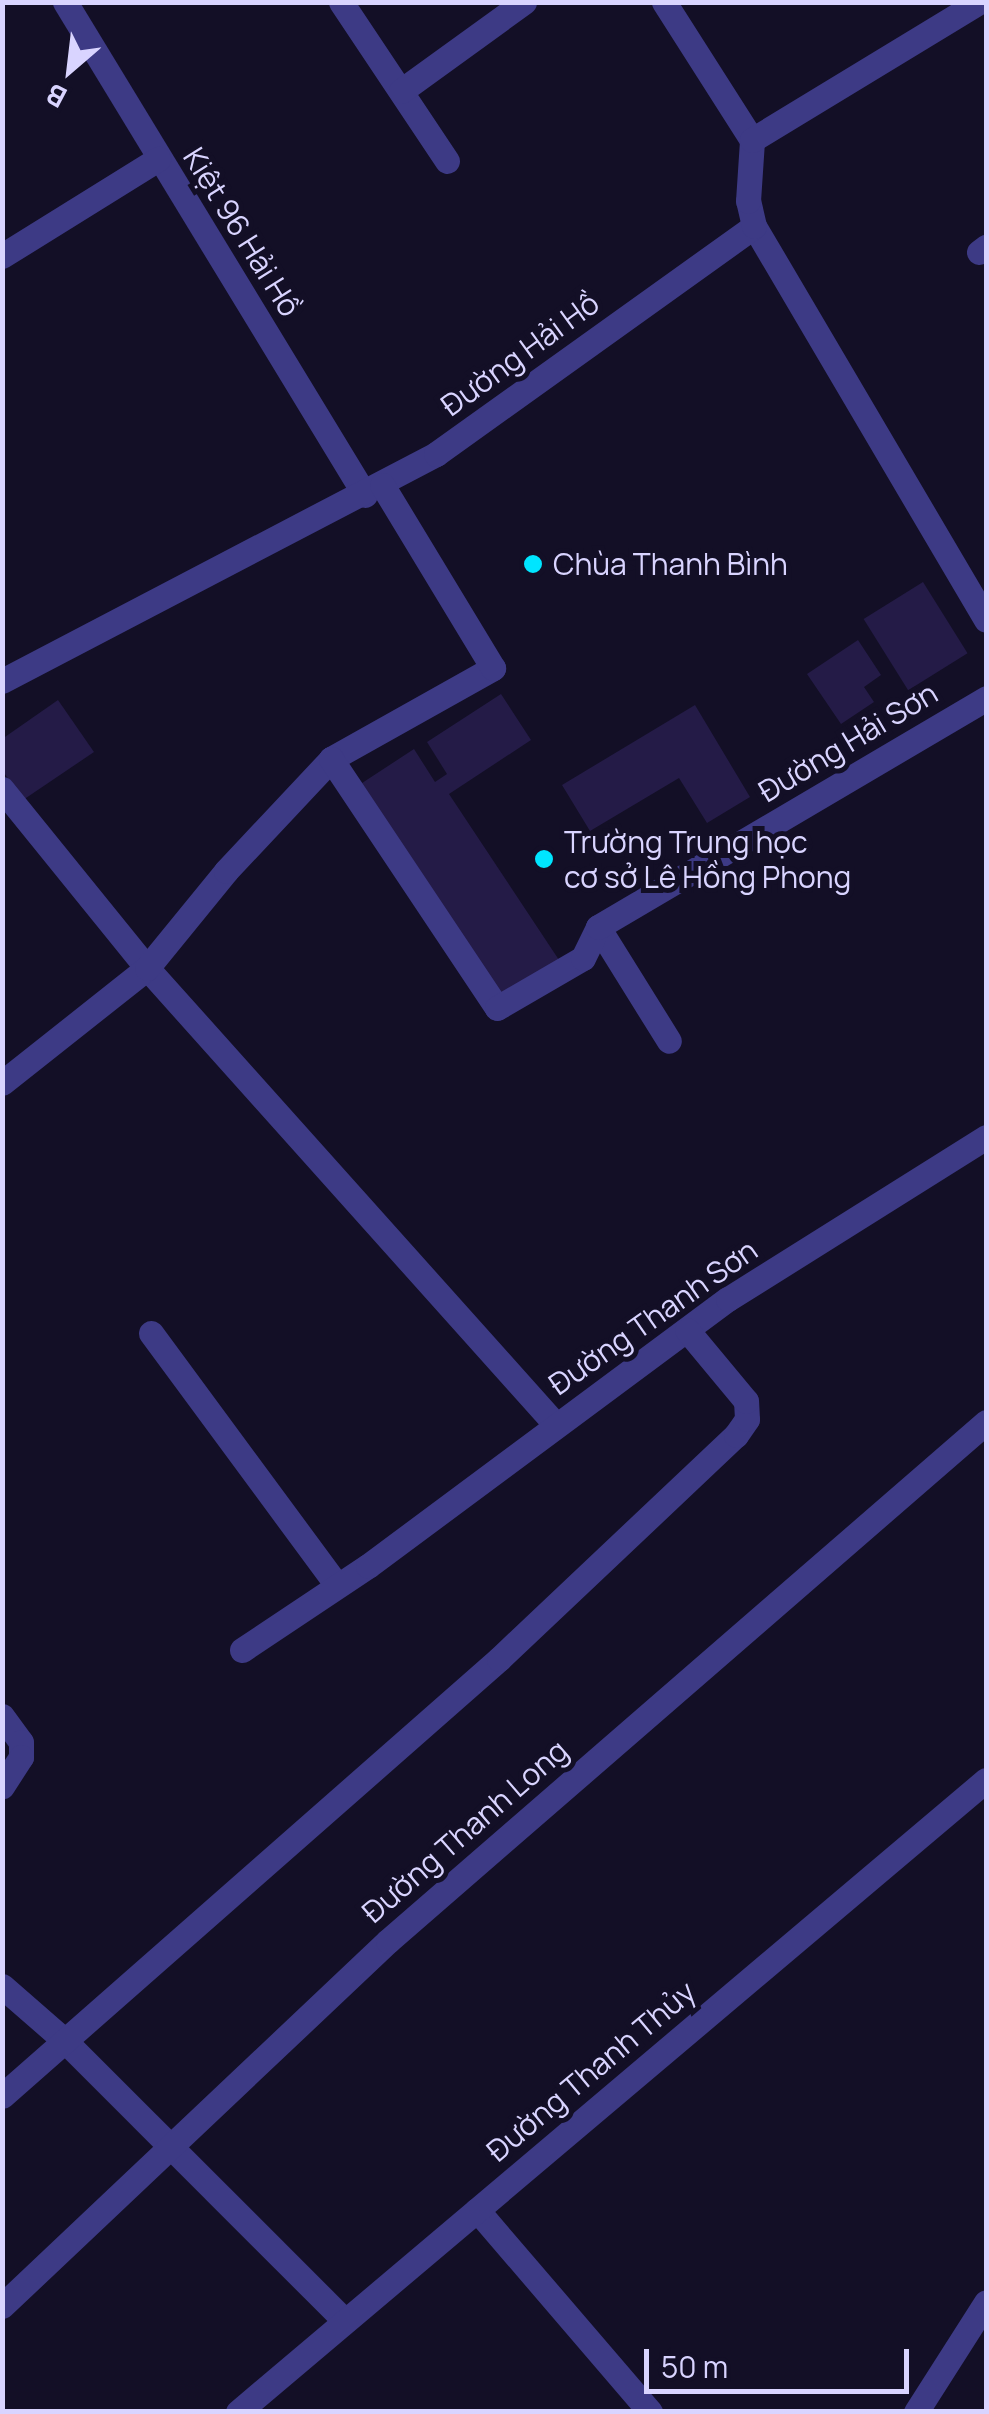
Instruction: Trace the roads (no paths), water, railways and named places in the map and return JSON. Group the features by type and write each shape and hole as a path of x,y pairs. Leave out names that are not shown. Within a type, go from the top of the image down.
{"street":[{"name":"Kiệt 96 Hải Hồ","path":"65,2 158,159 493,668 332,760"},
{"path":"342,2 447,161"},
{"path":"400,91 524,2"},
{"path":"664,2 752,140 748,201 754,226 986,620"},
{"path":"752,140 979,2"},
{"path":"2,256 158,159"},
{"name":"Đường Hải Hồ","path":"2,682 374,490 436,454 754,226"},
{"name":"Đường Hải Sơn","path":"332,760 498,1008 583,958 598,927 986,698"},
{"path":"2,1083 147,968 226,871 332,760"},
{"path":"2,788 147,968 556,1425"},
{"path":"598,927 669,1041"},
{"name":"Đường Thanh Sơn","path":"242,1650 368,1566 687,1330 986,1137"},
{"path":"2,2096 499,1659 736,1435 747,1420 746,1401 687,1330"},
{"path":"150,1332 337,1584"},
{"name":"Đường Thanh Long","path":"2,2306 388,1941 986,1422"},
{"path":"2,1716 21,1742 21,1756 2,1786"},
{"name":"Đường Thanh Thủy","path":"238,2412 986,1780"},
{"path":"2,1986 64,2042 345,2321"},
{"path":"478,2210 650,2412"},
{"path":"916,2412 986,2302"}],"place":[{"name":"Chùa Thanh Bình","path":"533,564"},
{"name":"Trường Trung học cơ sở Lê Hồng Phong","path":"544,859"}]}
